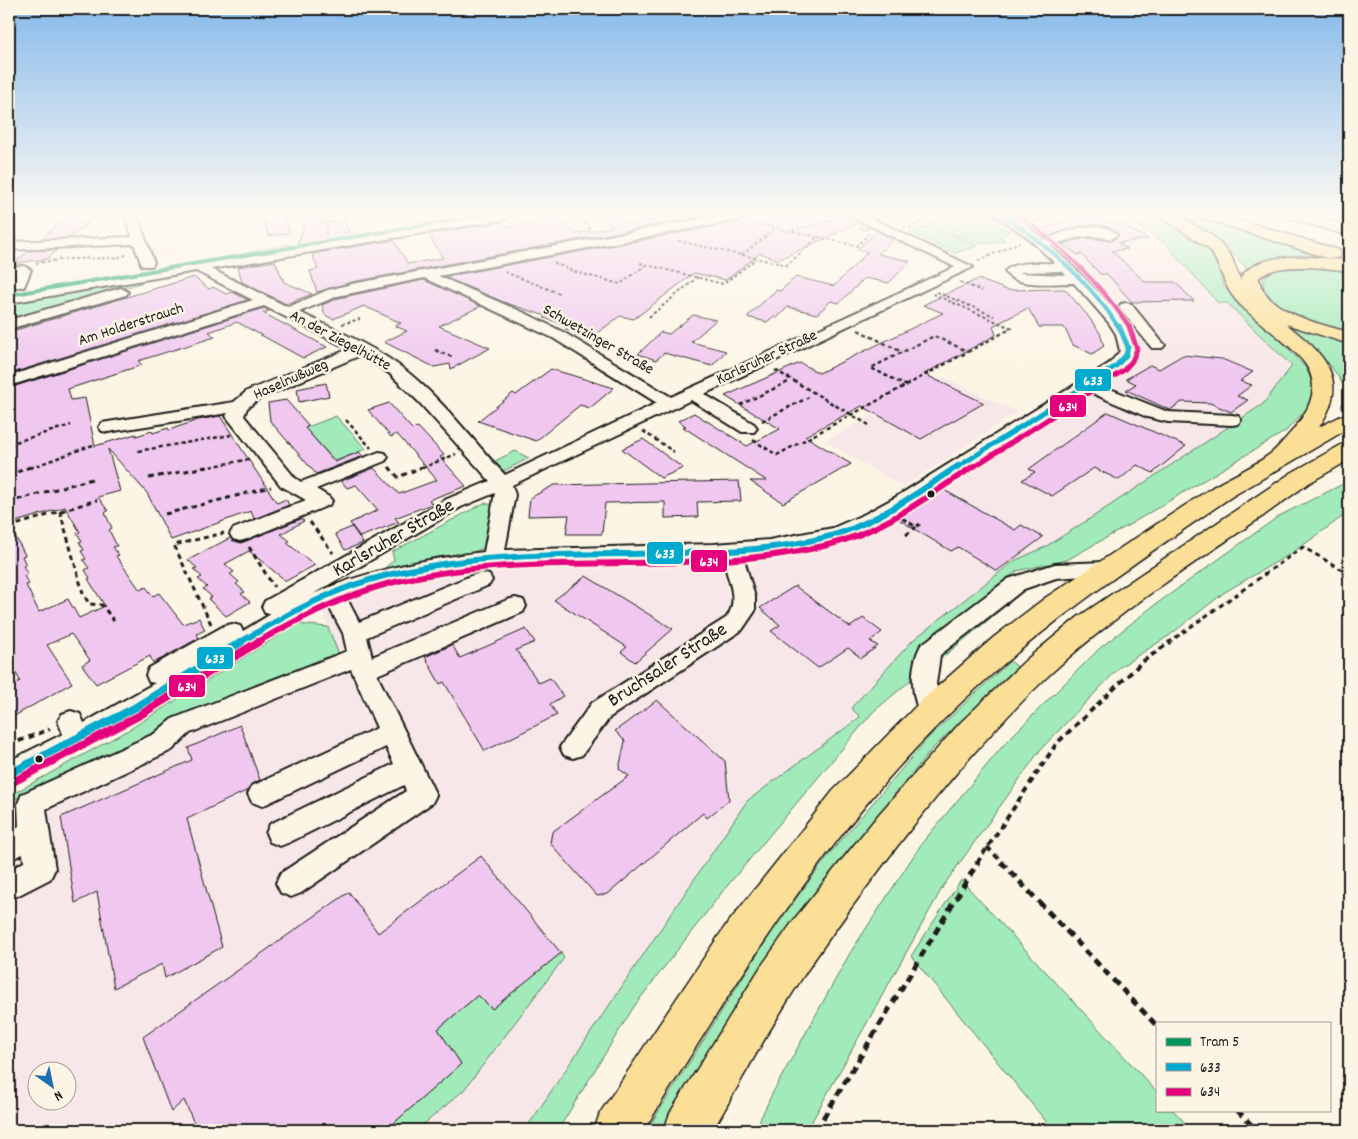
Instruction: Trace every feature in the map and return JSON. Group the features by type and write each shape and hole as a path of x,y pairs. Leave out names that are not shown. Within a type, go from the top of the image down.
{"main road":[{"path":"1229,268 1239,293 1253,308 1305,351 1321,375 1324,386 1323,402 1281,457"},
{"path":"1263,268 1257,270 1250,278 1250,288 1259,299 1276,311 1313,328 1349,338"},
{"path":"617,1130 738,942 846,802 931,711 1005,645 1104,569 1222,492 1349,419"},
{"path":"687,1130 776,982 834,899 926,782 967,736 1037,668 1138,589 1300,478 1349,450"},
{"path":"1300,478 1349,462"}],"street":[{"path":"14,284 94,268"},
{"path":"9,299 198,268"},
{"path":"9,325 198,268"},
{"name":"An der Ziegelhütte","path":"199,268 362,349 401,376 502,483"},
{"path":"287,312 342,290 460,268"},
{"name":"Karlsruher Straße","path":"158,675 454,503 502,483 759,361 963,268"},
{"path":"1020,268 1012,270 1013,274 1019,278 1076,279"},
{"path":"9,774 75,730 131,710 285,617 333,594 384,576 494,556 731,551 826,537 873,518 1116,366 1127,356 1127,342 1066,268"},
{"path":"1085,268 1111,296"},
{"path":"9,270 24,270 14,284"},
{"name":"Schwetzinger Straße","path":"427,274 435,280 520,316 626,375 669,403"},
{"name":"Am Holderstrauch","path":"9,380 264,301"},
{"path":"1126,307 1157,345"},
{"path":"1127,342 1157,345"},
{"path":"1127,342 1157,345"},
{"name":"Haselnußweg","path":"300,510 322,501 294,486 266,456 236,416 239,406 253,395 362,349"},
{"path":"1086,385 1153,414 1168,417 1232,420"},
{"path":"691,393 724,413 748,433"},
{"path":"108,427 239,406"},
{"path":"294,486 379,457"},
{"path":"494,556 505,495 502,483"},
{"path":"240,534 300,510"},
{"name":"Bruchsaler Straße","path":"573,747 601,710 734,624 744,611 744,604 731,551"},
{"path":"931,711 924,684 929,650 1016,584 1055,571 1104,569"},
{"path":"358,653 481,580"},
{"path":"291,883 422,795 392,734 333,594"},
{"path":"9,886 40,869 34,833 32,803 163,742 181,726 358,653 515,606"},
{"path":"262,794 392,734"},
{"path":"280,833 410,769"},
{"path":"9,847 34,833"}],"path":[{"path":"495,268 561,294"},
{"path":"566,268 620,284 642,268"},
{"path":"660,268 723,284 744,268"},
{"path":"944,276 982,292"},
{"path":"649,317 698,277"},
{"path":"921,287 994,316"},
{"path":"809,397 748,433 777,455 1012,328 921,287"},
{"path":"842,323 903,352"},
{"path":"907,386 871,368 934,336 970,352"},
{"path":"434,350 452,357"},
{"path":"759,361 869,425"},
{"path":"724,413 788,382"},
{"path":"346,420 398,477 471,449"},
{"path":"630,422 674,452"},
{"path":"9,444 71,425"},
{"path":"138,451 247,432"},
{"path":"9,475 93,445"},
{"path":"150,478 266,456"},
{"path":"9,502 92,479"},
{"path":"165,514 294,486"},
{"path":"9,527 97,500"},
{"path":"300,510 344,568"},
{"path":"60,511 83,593 89,604 102,605 114,621"},
{"path":"906,536 916,527"},
{"path":"219,640 174,545 237,530 283,602"},
{"path":"816,1130 987,847 1057,743 1142,662 1304,547 1349,574"},
{"path":"9,745 75,730"},
{"path":"987,847 1156,1025"},
{"path":"1239,1112 1256,1130"}],"shaded area":[{"path":"145,268 183,268 9,298 9,291"},
{"path":"1061,268 1187,268 1218,303 1227,303 1293,366 1263,404 1091,518 1045,547 1014,561 852,707 860,716 747,801 525,1130 9,1130 9,802 165,727 338,655 322,611 388,580 488,564 719,557 731,603 722,618 645,668 662,682 746,628 757,607 749,567 765,555 822,546 863,531 892,515 1118,370 1134,342"},
{"path":"943,377 1018,412 903,487 825,441"}],"green space":[{"path":"1187,268 1218,268 1223,285 1240,307 1275,334 1306,368 1313,384 1312,403 1286,431 1129,525 1067,560 1017,571 960,614 920,648 910,681 873,712 723,891 635,1005 558,1130 525,1130 747,801 860,717 851,708 913,640 1014,561 1045,547 1091,518 1263,404 1292,366 1227,303 1218,303"},
{"path":"1330,268 1349,272 1349,333 1304,319 1264,294 1263,278 1277,269"},
{"path":"135,281 141,283 9,323 9,302"},
{"path":"1284,320 1334,340 1349,343 1349,402 1341,407 1347,394 1336,373 1320,354"},
{"path":"336,416 366,449 335,461 305,428"},
{"path":"515,451 529,458 504,471 493,462"},
{"path":"1349,481 1349,512 1295,551 1225,592 1170,635 1120,667 1041,749 944,885 807,1130 755,1130 772,1094 850,953 922,843 1006,742 1100,648 1152,607 1279,516"},
{"path":"484,503 497,506 486,547 463,556 381,571 394,560 392,552"},
{"path":"1024,589 938,661 936,659 941,653"},
{"path":"297,624 328,627 339,655 165,727 9,802 9,796 130,729"},
{"path":"1010,661 1018,667 934,747 841,859 786,935 668,1130 647,1130 775,926 831,852 928,738"},
{"path":"961,880 1156,1091 1156,1112 1175,1112 1192,1130 1053,1130 911,956"},
{"path":"561,953 564,958 464,1090 417,1130 386,1130 461,1064 438,1029 478,995 492,1009"}],"building":[{"path":"238,268 278,268 284,282 312,294 286,304 242,282"},
{"path":"426,268 352,282 317,292 310,271 318,269"},
{"path":"491,268 741,268 726,280 694,273 634,319 620,316 592,337 565,329 570,326 544,318 546,316 506,303 444,277"},
{"path":"852,268 903,268 889,283 865,278 839,303 831,301 817,314 788,307 777,318 773,317 767,322 747,317 776,290 780,291 796,277 834,286"},
{"path":"1094,268 1130,268 1145,282 1175,282 1194,301 1132,302 1107,274 1100,274"},
{"path":"194,277 209,289 213,287 226,294 232,292 248,300 9,374 9,332"},
{"path":"978,279 1007,290 1065,289 1100,333 1104,346 1092,354 1073,345 1064,327 1039,327 1028,308 993,326 996,335 924,374 984,403 921,439 862,406 805,436 851,464 783,503 750,481 767,481 683,427 686,426 678,421 694,413 747,446 780,429 725,396 800,363 819,373 943,313 923,305"},
{"path":"424,280 481,306 439,326 490,348 451,369 450,364 434,367 384,342 407,331 395,326 401,323 364,306 333,319 325,315 322,305 339,298"},
{"path":"264,308 269,311 263,313 327,347 303,358 237,322 209,332 215,337 138,361 142,365 68,389 71,400 85,398 95,446 136,434 136,436 152,431 153,433 168,428 169,430 198,420 220,416 277,503 286,499 289,505 254,519 251,511 171,540 147,493 108,449 120,491 98,497 108,511 105,513 112,528 109,530 117,546 113,547 119,555 116,556 140,590 146,587 153,596 159,593 183,624 199,618 205,630 197,634 199,638 153,663 150,656 96,684 82,665 90,660 71,634 47,645 72,683 9,719 9,687 20,681 9,659 9,388","holes":["65,507 80,532 77,533 82,541 79,542 84,550 81,551 86,559 83,560 89,568 85,570 90,578 88,579 105,606 79,618 68,599 39,612 26,585 29,584 24,576 28,574 23,566 26,565 22,556 25,555 9,524"]},
{"path":"693,315 716,320 691,342 726,351 712,366 664,353 656,360 638,354 661,332 669,334"},
{"path":"1183,355 1222,359 1253,372 1240,381 1252,385 1237,396 1248,400 1231,412 1210,403 1182,402 1170,410 1126,390 1136,384 1126,379 1150,365 1159,369"},
{"path":"551,369 614,388 590,408 580,405 536,441 478,421 513,393 516,395"},
{"path":"326,383 329,396 299,402 297,389"},
{"path":"286,400 309,426 305,428 335,462 359,452 363,456 316,474 270,421 268,403"},
{"path":"389,403 412,429 418,427 444,455 440,457 466,486 429,500 432,504 395,518 399,522 360,537 350,523 378,510 356,485 347,488 341,481 374,468 399,494 437,480 397,434 391,437 368,410"},
{"path":"1108,412 1186,446 1153,473 1137,465 1119,480 1094,468 1052,496 1022,480 1035,472 1029,469"},
{"path":"643,439 683,468 661,478 622,449"},
{"path":"739,481 741,501 697,502 698,517 665,518 665,502 605,503 602,534 566,534 569,515 528,516 530,498 554,485"},
{"path":"944,490 1015,530 1021,525 1043,537 997,571 958,547 951,551 898,519"},
{"path":"301,519 304,521 281,534 290,541 287,543 315,565 286,581 249,551 225,564 234,572 230,574 239,582 236,584 245,592 241,594 250,602 226,616 208,599 212,597 203,589 207,587 198,579 202,577 193,569 197,568 188,560 230,538 241,543"},
{"path":"352,527 363,543 345,550 335,534"},
{"path":"586,576 673,629 635,662 621,652 627,647 554,600"},
{"path":"795,586 850,627 863,618 882,632 870,641 878,646 861,658 848,648 818,668 771,631 780,625 760,608"},
{"path":"526,629 535,642 516,650 539,683 550,678 563,696 550,704 557,715 485,751 444,682 440,684 425,657 452,645 460,658"},
{"path":"657,700 725,761 729,800 707,818 703,813 608,894 597,896 550,843 552,832 629,776 619,769 625,741 615,731"},
{"path":"240,725 260,780 251,784 248,790 187,819 222,947 165,978 162,964 114,988 97,892 75,903 61,817 192,760 188,748"},
{"path":"481,856 561,953 492,1009 478,995 438,1029 461,1064 386,1130 197,1130 184,1100 171,1112 143,1037 349,892 378,933"}],"tram line":[{"name":"5","path":"9,295 168,268"}],"transit line":[{"name":"633","path":"9,774 136,707 264,628 322,598 384,576 438,564 493,558 714,551 769,546 824,537 842,532 877,517 1116,366 1124,358 1128,347 1125,336 1103,305 1068,268"},
{"name":"634","path":"13,782 122,725 240,652 297,620 326,606 388,584 442,573 497,567 719,561 774,555 828,545 865,532 900,514 1121,373 1130,364 1137,349 1132,331 1121,314 1080,268"}]}
